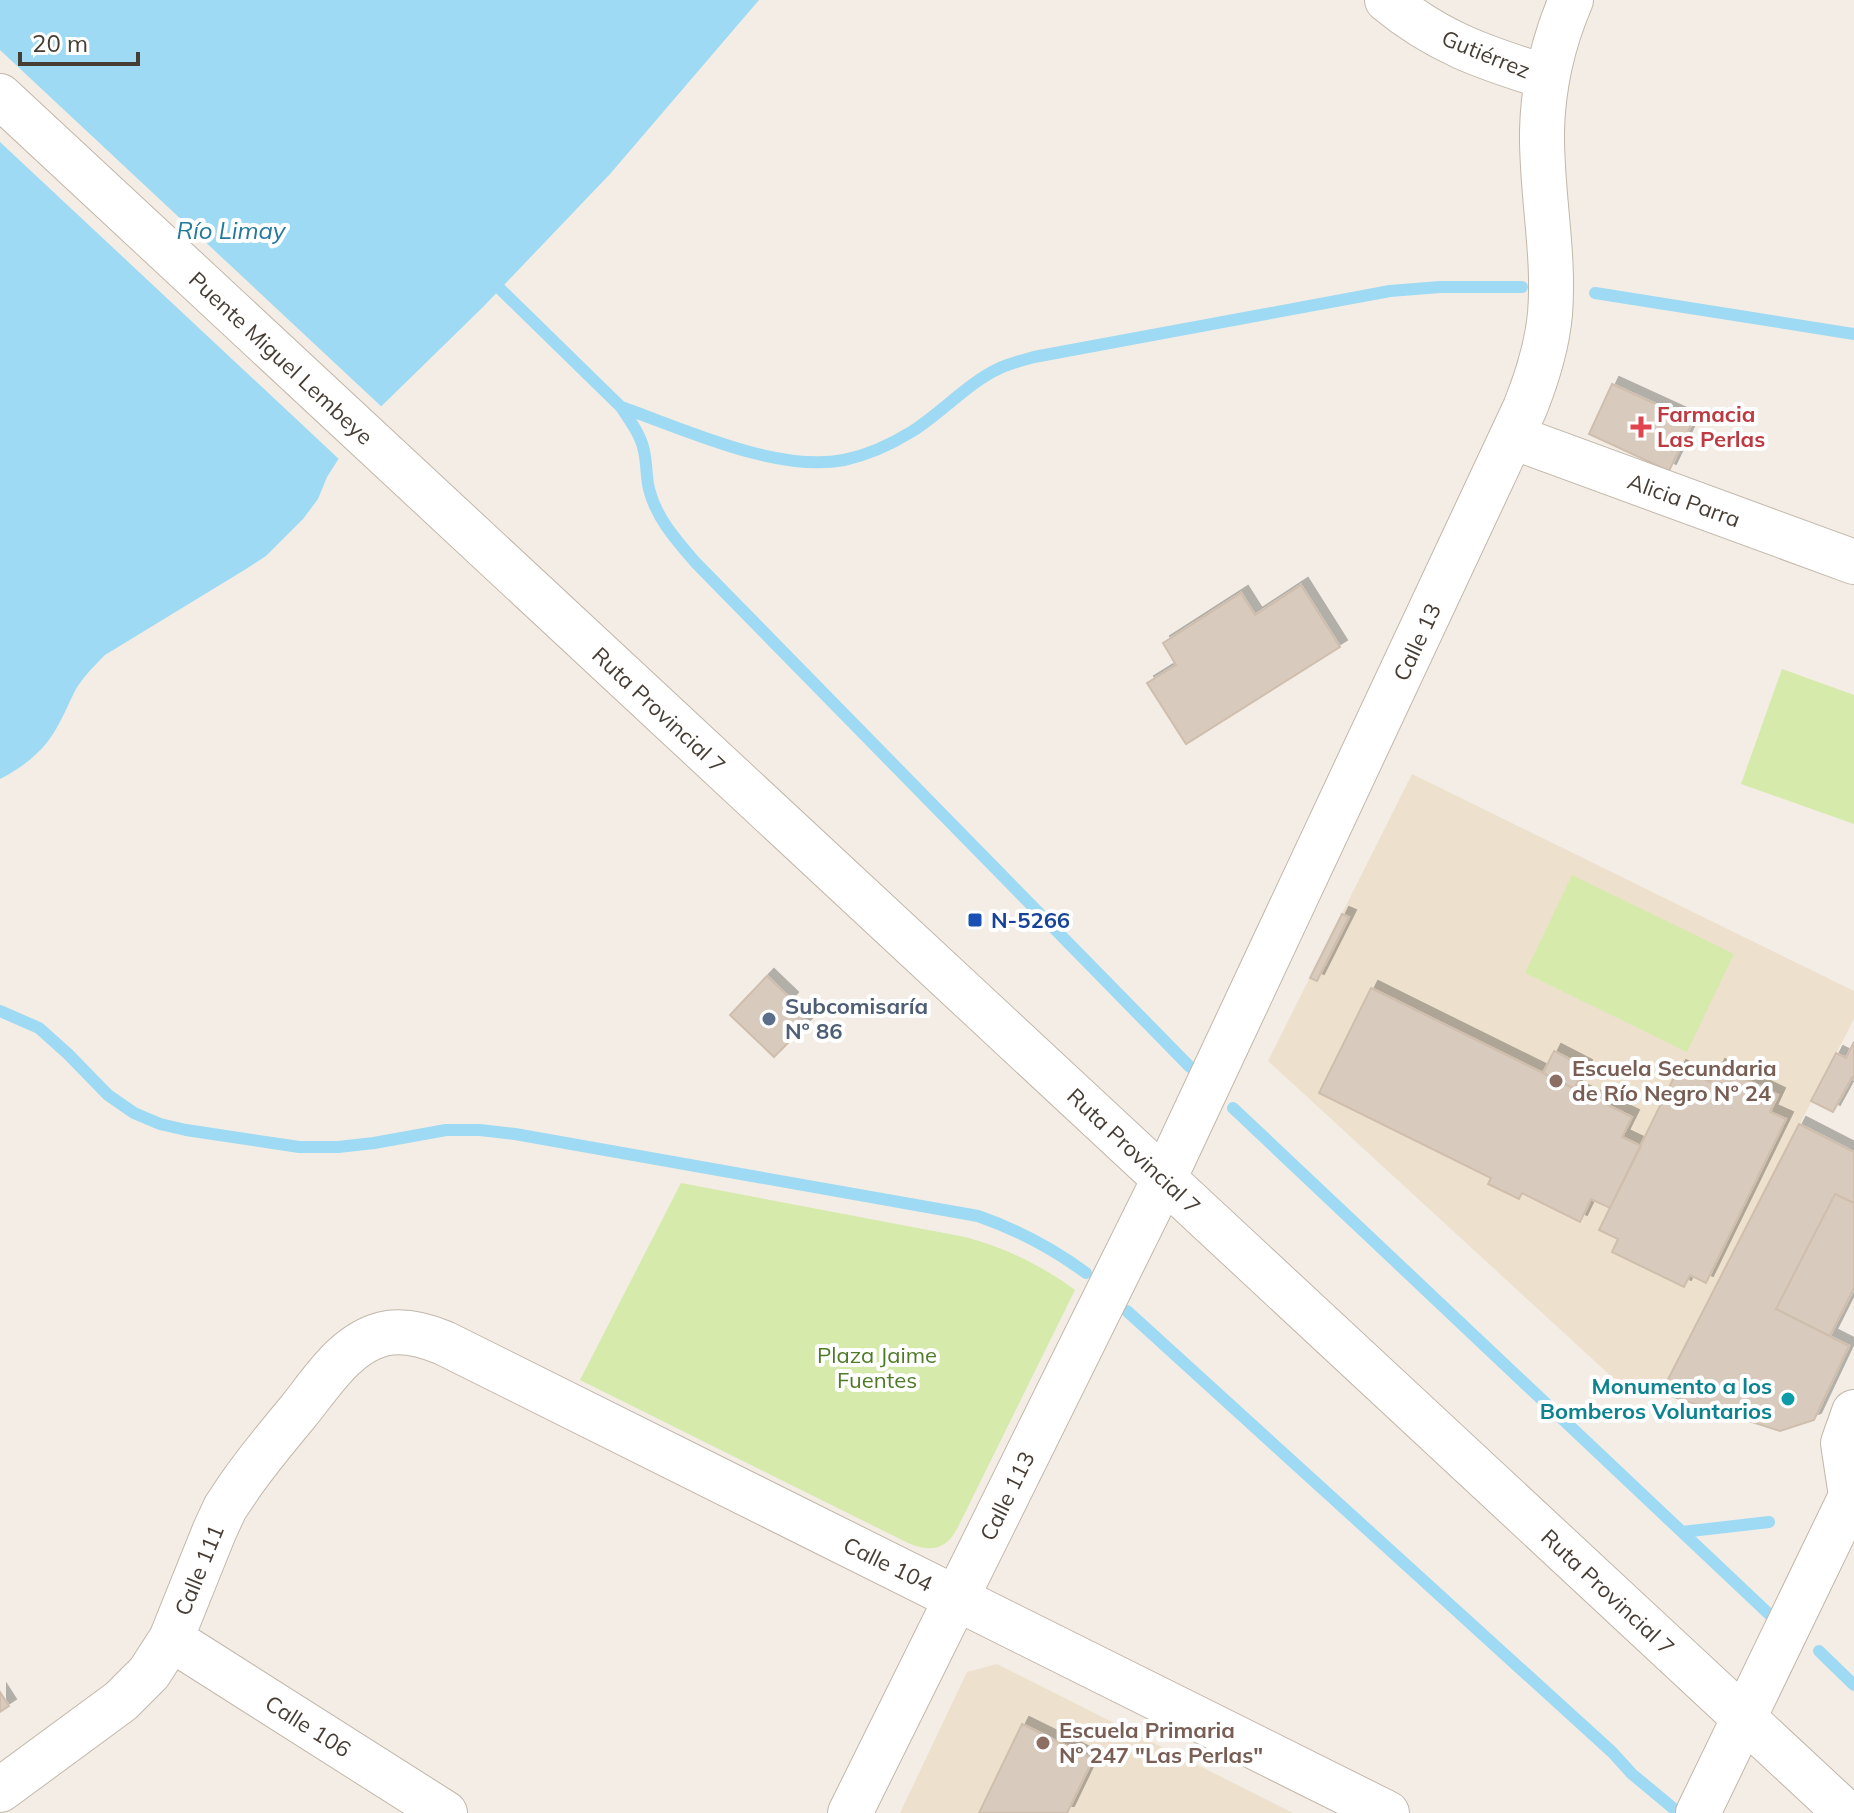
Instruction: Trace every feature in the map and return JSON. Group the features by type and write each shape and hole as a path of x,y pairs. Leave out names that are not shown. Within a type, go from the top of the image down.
{"street":[{"name":"Gutiérrez","path":"1387,0 1446,41 1546,77"},
{"name":"Calle 13","path":"1164,1179 1513,437 1536,380 1545,347 1552,286 1542,134 1546,77 1571,0"},
{"name":"Puente Miguel Lembeye","path":"0,96 421,489"},
{"name":"Alicia Parra","path":"1513,437 1854,562"},
{"name":"Ruta Provincial 7","path":"421,489 1846,1813"},
{"name":"Calle 113","path":"850,1813 1164,1179"},
{"name":"Calle 104","path":"384,1334 413,1333 444,1343 1387,1813"},
{"name":"Calle 111","path":"0,1790 121,1701 149,1673 171,1639 214,1532 239,1487 337,1364 359,1345 384,1334"},
{"path":"1698,1813 1853,1495 1843,1443 1854,1412"},
{"name":"Calle 106","path":"171,1639 445,1813"}],"shaded area":[{"name":"Escuela Secundaria de Río Negro N° 24","path":"1412,774 1854,991 1854,1019 1661,1393 1613,1378 1268,1061"},
{"name":"Escuela Primaria Nº 247 \"Las Perlas\"","path":"997,1664 1293,1813 900,1813 967,1672"}],"green space":[{"path":"1782,669 1854,695 1854,824 1741,784"},
{"path":"1572,875 1734,954 1687,1052 1525,973"},
{"name":"Plaza Jaime Fuentes","path":"681,1183 965,1237 1023,1258 1075,1290 957,1529 947,1542 936,1548 908,1543 580,1380"}],"water":[{"name":"Río Limay","path":"0,0 759,0 610,174 483,307 357,430 327,477 318,499 303,519 266,556 105,655 79,684 45,745 24,764 0,779"}],"pier":[{"path":"0,50 384,409 360,432 341,461 0,142"}],"building":[{"name":"Farmacia Las Perlas","path":"1612,384 1693,421 1669,471 1589,434"},
{"path":"1301,585 1340,647 1186,744 1147,683 1176,665 1163,643 1241,593 1255,615"},
{"path":"1342,914 1349,917 1317,981 1310,978"},
{"name":"Subcomisaría N° 86","path":"767,976 791,999 787,1004 807,1023 774,1057 730,1015"},
{"path":"1371,988 1632,1117 1622,1137 1641,1146 1610,1208 1591,1199 1580,1222 1522,1193 1519,1199 1488,1184 1491,1178 1319,1093"},
{"path":"1854,1042 1854,1079 1852,1077 1833,1112 1811,1101 1836,1053 1846,1058"},
{"path":"1554,1051 1585,1067 1574,1089 1543,1073"},
{"path":"1718,1066 1778,1095 1770,1112 1786,1119 1706,1283 1690,1275 1684,1287 1612,1252 1618,1239 1599,1230 1679,1067 1710,1082"},
{"path":"1799,1124 1854,1152 1854,1203 1835,1194 1776,1309 1849,1346 1814,1420 1780,1431 1661,1393"},
{"path":"1835,1194 1854,1203 1854,1288 1830,1336 1776,1309"},
{"path":"0,1692 9,1706 0,1712"},
{"path":"1022,1724 1093,1759 1067,1813 979,1813"}],"waterway":[{"path":"491,280 621,407 643,445 652,500 668,529 696,563 1190,1067"},
{"path":"621,407 761,455 818,462 844,460 895,441 988,374 1034,357 1390,291 1440,287 1522,287"},
{"path":"1595,293 1854,334"},
{"path":"0,1011 39,1028 108,1095 134,1113 160,1124 299,1147 374,1143 446,1130 515,1134 978,1216 1034,1240 1086,1273"},
{"path":"1233,1108 1770,1615"},
{"path":"1127,1311 1612,1752 1632,1774 1679,1813"},
{"path":"1682,1532 1769,1522"},
{"path":"1819,1651 1854,1685"}],"place":[{"name":"Farmacia Las Perlas","path":"1641,427"},
{"name":"N-5266","path":"975,920"},
{"name":"Subcomisaría N° 86","path":"769,1019"},
{"name":"Escuela Secundaria de Río Negro N° 24","path":"1556,1081"},
{"name":"Monumento a los Bomberos Voluntarios","path":"1788,1399"},
{"name":"Escuela Primaria Nº 247 \"Las Perlas\"","path":"1043,1743"}]}
